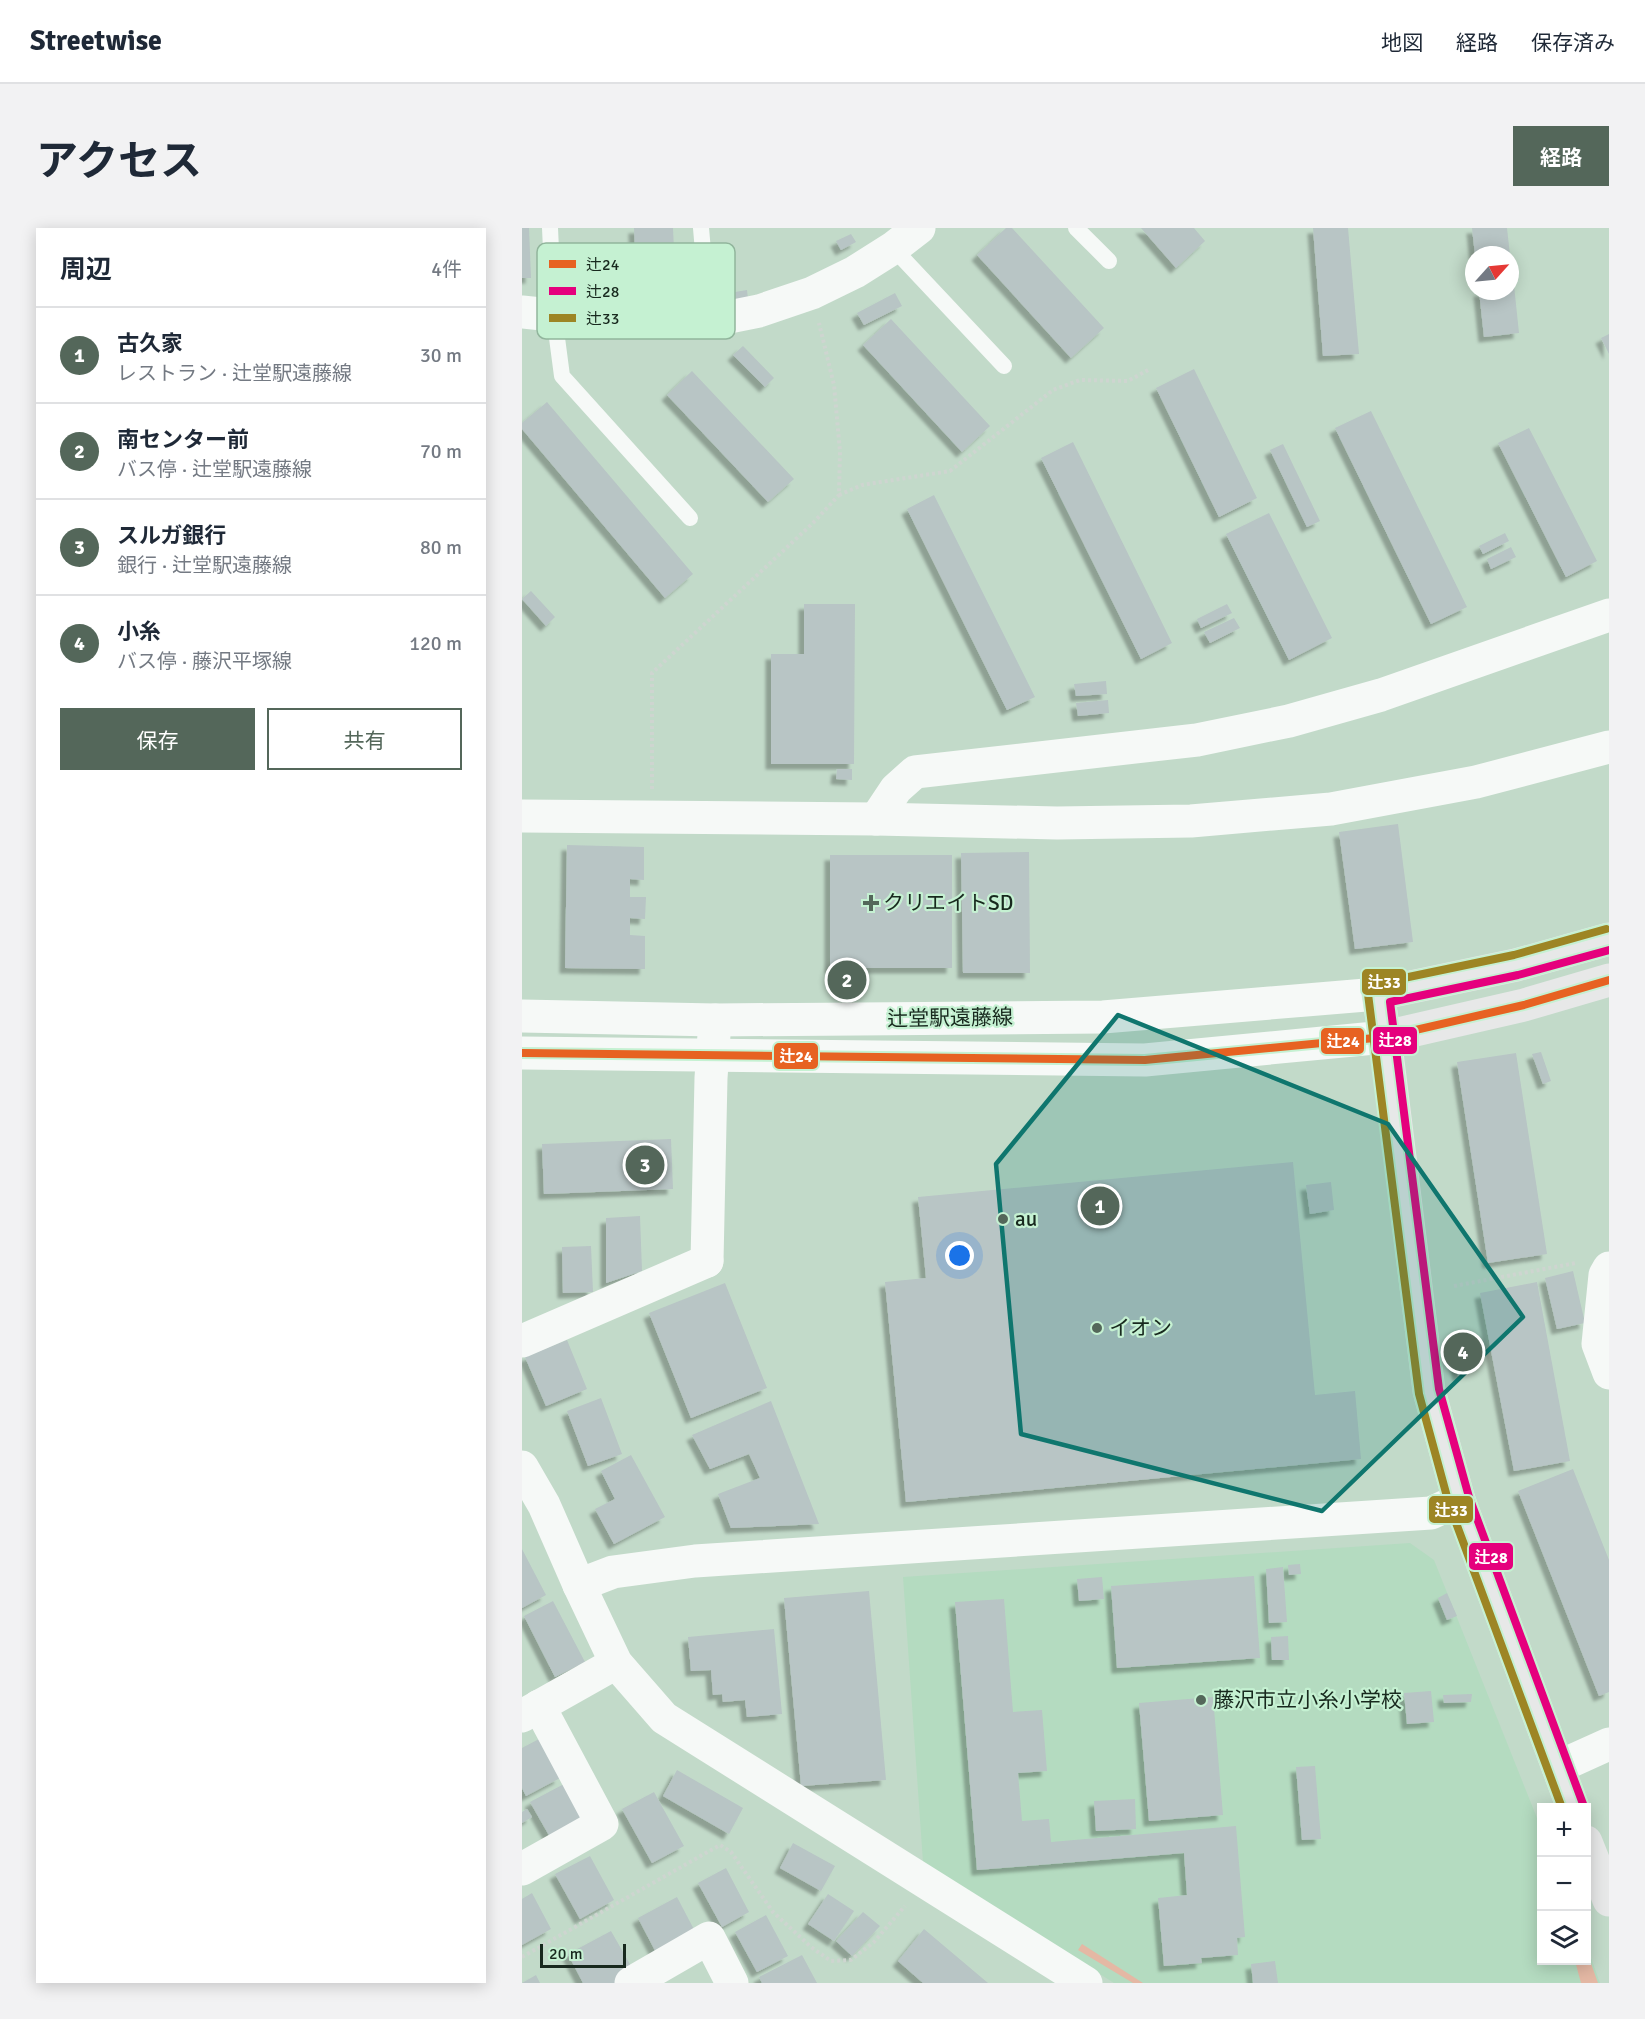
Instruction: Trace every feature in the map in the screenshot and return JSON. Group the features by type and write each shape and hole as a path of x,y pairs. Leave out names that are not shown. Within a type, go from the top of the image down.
{"main road":[{"path":"1571,1803 1458,1500 1429,1391 1378,994 1516,965 1609,939"},
{"path":"1385,1037 1524,1005 1609,980"},
{"path":"1591,1853 1609,1900"}],"street":[{"path":"735,316 759,311 812,293 855,272 919,228"},
{"path":"522,312 537,313"},
{"path":"876,819 896,789 915,772 1197,740 1289,721 1381,695 1609,615"},
{"path":"522,816 1057,823 1180,821 1331,809 1476,782 1609,747"},
{"name":"辻堂駅遠藤線","path":"522,1016 715,1020 1102,1017 1378,994"},
{"path":"522,1341 708,1261 712,1055 715,1020"},
{"name":"辻堂駅遠藤線","path":"522,1053 1145,1060 1385,1037"},
{"path":"1593,1265 1605,1275 1598,1344 1609,1373"},
{"path":"522,1467 544,1505 616,1663 664,1718 1086,1983"},
{"path":"579,1585 614,1572 695,1561 1431,1513 1458,1500"},
{"path":"522,1869 602,1824 530,1711 616,1663"},
{"path":"1558,1767 1609,1744"},
{"path":"631,1983 709,1938 732,1983"}],"lane":[{"path":"550,228 551,243"},
{"path":"701,228 702,243"},
{"path":"1076,228 1109,261"},
{"path":"893,248 1004,366"},
{"path":"557,339 562,376 690,518"}],"path":[{"path":"812,293 834,385 840,452 839,495"},
{"path":"652,818 652,673 813,523 839,495 862,485 950,471 1053,390 1080,380 1128,381 1148,370"},
{"path":"1454,1286 1593,1265"},
{"path":"522,1957 720,1845 731,1852 773,1912 811,1947 831,1961 851,1960 874,1942 925,1882"}],"highlighted area":[{"path":"1118,1015 1388,1124 1523,1317 1322,1511 1021,1434 996,1164"}],"shaded area":[{"name":"藤沢市立小糸小学校","path":"1410,1543 1434,1560 1537,1818 1537,1965 1591,1965 1591,1958 1600,1983 1114,1983 923,1862 903,1577"},
{"path":"1082,1944 1143,1983 1133,1983 1078,1950"},
{"path":"1591,1963 1598,1983 1581,1983 1576,1965"}],"building":[{"path":"522,228 529,228 531,278 522,278"},
{"path":"634,228 673,228 674,243 635,243"},
{"path":"1006,228 1012,228 1104,328 1071,358 977,255"},
{"path":"1141,228 1194,228 1205,241 1176,268"},
{"path":"1313,228 1348,228 1359,354 1323,356"},
{"path":"1472,228 1507,228 1509,246 1474,246"},
{"path":"851,234 856,242 841,250 836,241"},
{"path":"747,290 748,299 735,301 735,292"},
{"path":"895,293 902,306 864,325 857,313"},
{"path":"1480,300 1516,300 1519,333 1484,337"},
{"path":"891,319 990,426 962,452 863,345"},
{"path":"1609,334 1609,354 1601,338"},
{"path":"743,346 774,378 765,387 733,355"},
{"path":"1194,369 1257,498 1219,517 1156,388"},
{"path":"692,371 794,479 768,502 667,395"},
{"path":"547,402 693,574 665,598 522,429 522,423"},
{"path":"1371,411 1467,607 1431,624 1335,428"},
{"path":"1529,428 1597,561 1566,577 1498,443"},
{"path":"1073,442 1172,643 1141,659 1041,458"},
{"path":"1283,444 1320,521 1307,527 1270,450"},
{"path":"934,495 1035,697 1007,710 907,509"},
{"path":"1269,513 1332,638 1289,660 1226,534"},
{"path":"1505,533 1509,541 1483,554 1479,546"},
{"path":"1511,547 1516,557 1491,569 1487,559"},
{"path":"531,591 555,617 546,626 522,599"},
{"path":"804,604 855,604 854,764 771,764 771,654 804,654"},
{"path":"1227,604 1232,613 1201,628 1197,619"},
{"path":"1234,618 1240,628 1210,643 1204,632"},
{"path":"1106,681 1107,694 1076,696 1074,684"},
{"path":"1108,700 1109,713 1078,716 1076,703"},
{"path":"837,769 852,769 852,780 836,779"},
{"path":"1398,824 1413,942 1355,949 1339,832"},
{"path":"567,845 644,847 644,880 630,879 630,897 646,897 645,919 630,918 630,935 645,936 645,969 565,968"},
{"path":"1029,852 1030,973 963,973 961,853"},
{"path":"830,855 952,855 952,968 830,968"},
{"path":"1541,1052 1551,1081 1543,1084 1532,1054"},
{"path":"1516,1053 1547,1254 1488,1263 1457,1062"},
{"path":"671,1139 673,1189 544,1194 542,1144"},
{"path":"1293,1162 1315,1395 1355,1391 1361,1459 906,1502 885,1282 926,1278 918,1197"},
{"path":"1331,1182 1334,1210 1310,1214 1306,1185"},
{"path":"640,1216 642,1271 606,1283 606,1218"},
{"path":"591,1246 593,1292 563,1293 562,1247"},
{"path":"1573,1271 1585,1323 1557,1329 1545,1278"},
{"path":"1537,1282 1570,1461 1514,1471 1480,1293"},
{"path":"725,1283 767,1388 691,1418 649,1313"},
{"path":"567,1340 587,1389 546,1406 525,1357"},
{"path":"1461,1353 1465,1374 1458,1376 1454,1355"},
{"path":"601,1398 622,1454 588,1466 567,1411"},
{"path":"771,1401 819,1524 731,1528 718,1494 760,1478 749,1454 710,1469 692,1435"},
{"path":"631,1455 665,1517 614,1544 595,1509 615,1499 601,1471"},
{"path":"1573,1469 1609,1560 1609,1692 1599,1696 1518,1491"},
{"path":"522,1549 546,1595 522,1608"},
{"path":"1300,1564 1301,1574 1289,1575 1288,1565"},
{"path":"1283,1567 1287,1622 1269,1623 1266,1569"},
{"path":"1254,1576 1260,1658 1117,1668 1111,1586"},
{"path":"1102,1577 1104,1599 1079,1601 1077,1579"},
{"path":"869,1591 886,1780 801,1786 784,1598"},
{"path":"1447,1593 1457,1616 1447,1620 1438,1598"},
{"path":"1004,1599 1013,1712 1042,1710 1047,1771 1018,1773 1022,1821 1049,1819 1051,1842 1236,1826 1245,1937 1237,1938 1238,1955 1201,1958 1202,1963 1164,1966 1158,1898 1187,1895 1184,1853 977,1870 955,1602"},
{"path":"553,1601 585,1662 555,1677 524,1616"},
{"path":"774,1629 782,1714 747,1717 745,1700 723,1702 722,1694 713,1695 711,1670 691,1671 688,1637"},
{"path":"1288,1636 1289,1660 1272,1660 1271,1637"},
{"path":"1431,1691 1434,1722 1407,1724 1404,1693"},
{"path":"1472,1694 1471,1702 1444,1703 1443,1695"},
{"path":"1213,1697 1223,1815 1149,1821 1139,1703"},
{"path":"539,1739 560,1778 526,1796 522,1788 522,1748"},
{"path":"1315,1766 1321,1839 1302,1840 1296,1767"},
{"path":"677,1770 743,1808 729,1834 663,1796"},
{"path":"564,1784 583,1819 550,1837 530,1802"},
{"path":"654,1792 684,1846 652,1863 622,1809"},
{"path":"1135,1799 1136,1829 1096,1831 1094,1801"},
{"path":"527,1809 532,1817 522,1823 522,1812"},
{"path":"793,1843 835,1866 821,1891 780,1868"},
{"path":"590,1856 614,1900 580,1919 555,1874"},
{"path":"726,1868 749,1912 722,1927 698,1883"},
{"path":"532,1893 551,1929 522,1945 522,1899"},
{"path":"828,1894 854,1911 834,1941 808,1924"},
{"path":"677,1897 699,1939 660,1960 638,1918"},
{"path":"863,1912 880,1926 852,1956 836,1941"},
{"path":"766,1915 788,1956 757,1972 735,1932"},
{"path":"924,1929 988,1983 923,1983 898,1961"},
{"path":"611,1931 635,1973 616,1983 583,1983 568,1954"},
{"path":"802,1955 817,1983 762,1983 759,1977"},
{"path":"1275,1961 1278,1983 1253,1983 1251,1964"},
{"path":"536,1975 540,1983 522,1983"}],"transit line":[{"name":"辻33","path":"1560,1803 1449,1504 1419,1394 1368,994 1369,988 1375,984 1514,955 1606,929"},
{"name":"辻28","path":"1583,1803 1469,1497 1439,1389 1390,1002 1518,975 1609,950"},
{"name":"辻24","path":"522,1053 1145,1060 1385,1037 1524,1005 1609,980"}],"place":[{"name":"クリエイトSD","path":"871,903"},
{"name":"南センター前","path":"847,980"},
{"name":"スルガ銀行","path":"645,1165"},
{"name":"古久家","path":"1100,1206"},
{"name":"au","path":"1003,1219"},
{"name":"イオン","path":"1097,1328"},
{"name":"小糸","path":"1463,1352"},
{"name":"藤沢市立小糸小学校","path":"1201,1700"}]}
